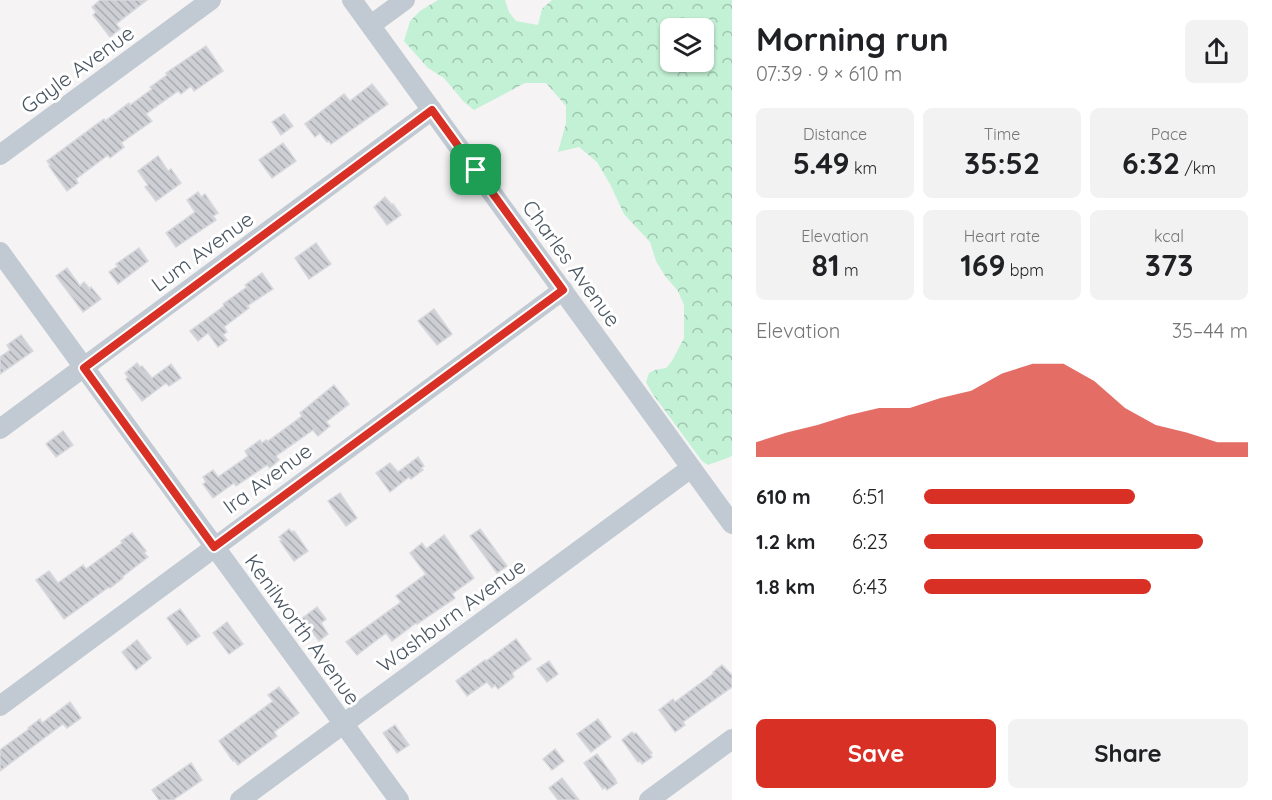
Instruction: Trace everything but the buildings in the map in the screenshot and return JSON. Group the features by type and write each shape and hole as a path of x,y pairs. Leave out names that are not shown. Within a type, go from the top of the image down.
{"street":[{"name":"Gayle Avenue","path":"0,155 211,0"},
{"name":"Charles Avenue","path":"352,0 732,524"},
{"path":"371,25 405,0"},
{"name":"Lum Avenue","path":"0,429 432,110"},
{"name":"Kenilworth Avenue","path":"0,252 399,800"},
{"name":"Ira Avenue","path":"0,706 563,290"},
{"name":"Washburn Avenue","path":"240,800 691,468"},
{"path":"649,800 732,739"}],"green space":[{"path":"438,0 505,0 509,12 516,21 538,25 542,9 552,0 732,0 732,455 730,457 708,465 702,461 646,382 649,373 666,368 684,338 684,305 678,291 656,261 650,242 624,214 597,162 579,147 558,152 566,123 566,106 546,83 525,83 474,110 464,102 444,78 428,68 404,41 410,21 420,11"}],"route":[{"path":"432,110 476,170 563,290 214,547 84,368 432,110"}]}
